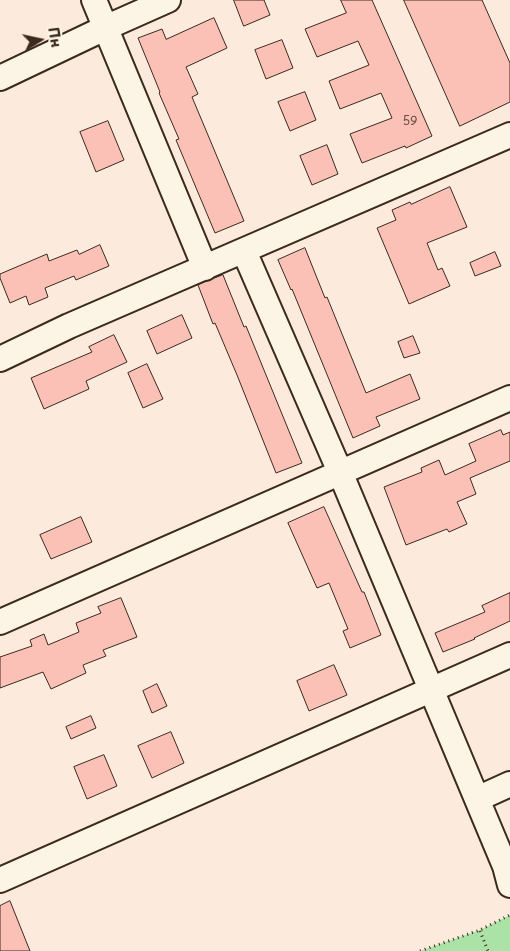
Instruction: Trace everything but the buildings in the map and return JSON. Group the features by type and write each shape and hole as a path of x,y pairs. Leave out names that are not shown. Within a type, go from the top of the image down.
{"street":[{"path":"94,0 206,268"},
{"path":"0,78 168,0"},
{"path":"0,359 69,326 510,135"},
{"path":"244,251 340,472 505,866 510,885"},
{"path":"0,622 510,398"},
{"path":"0,880 510,655"},
{"path":"477,799 510,784"}],"path":[{"path":"420,951 480,930 510,915"},
{"path":"480,930 488,951"}],"green space":[{"path":"510,915 510,951 420,951 480,930"}]}
